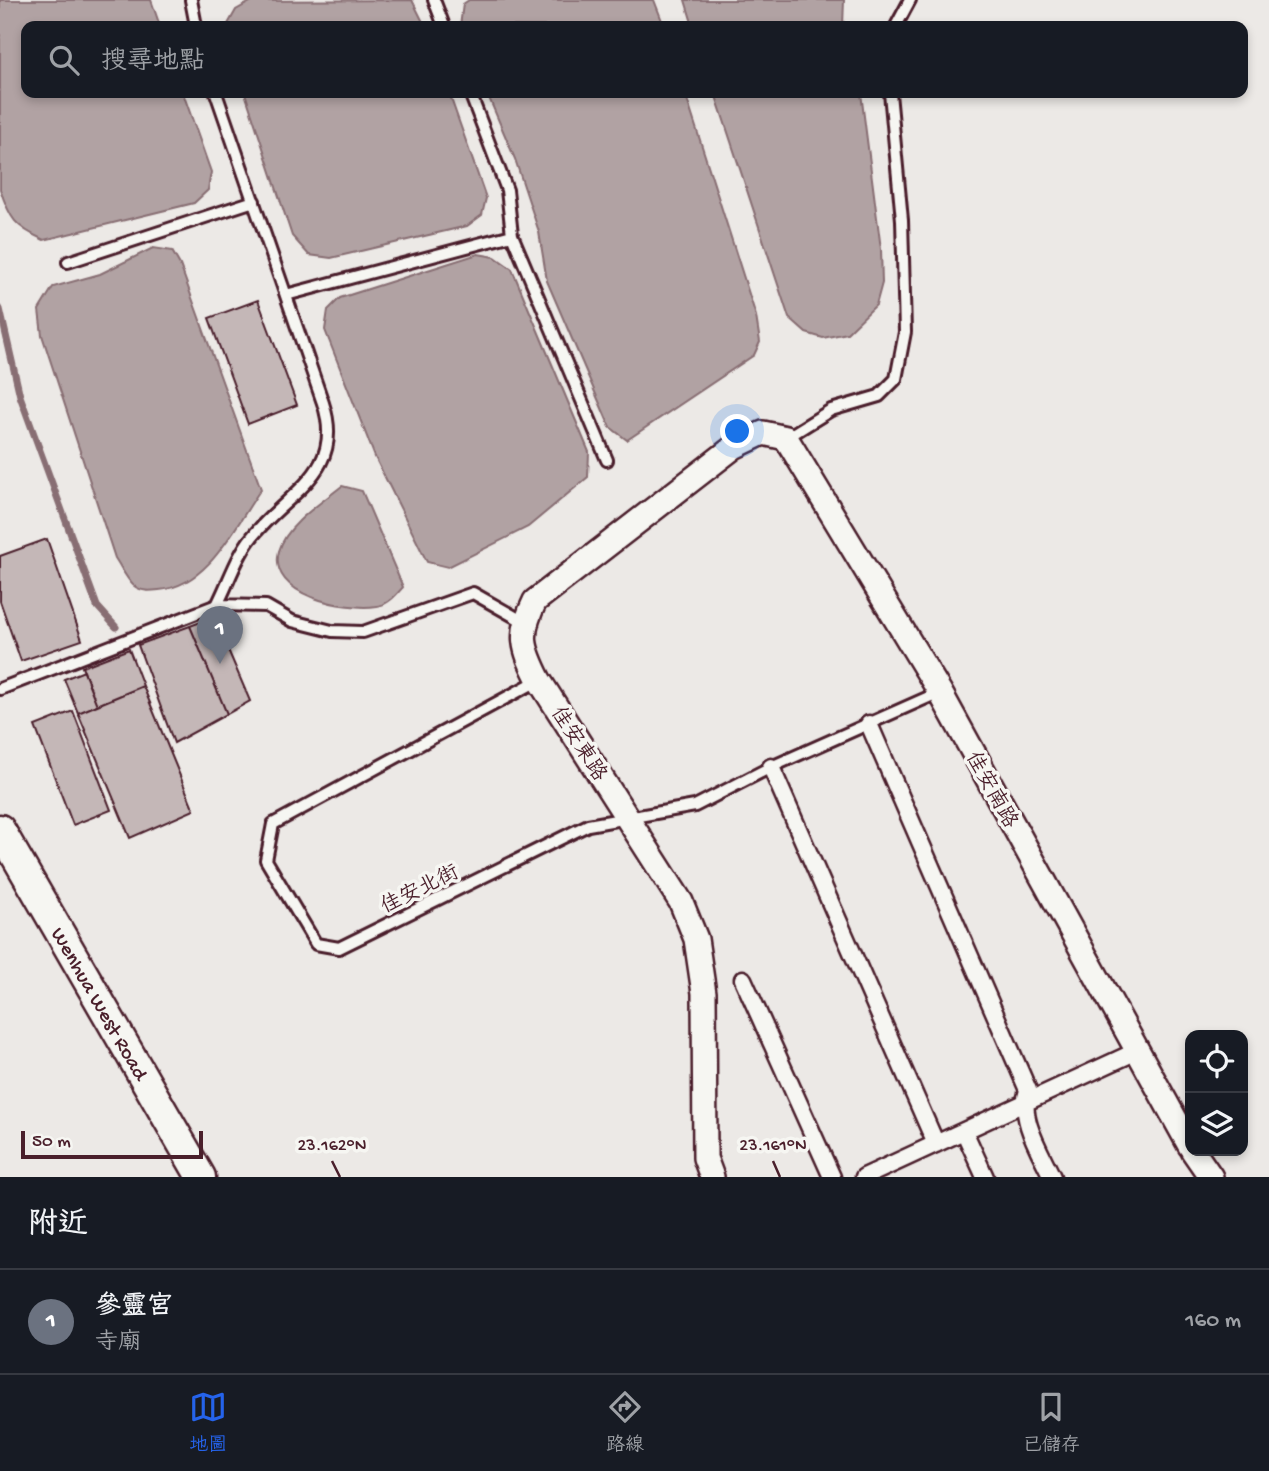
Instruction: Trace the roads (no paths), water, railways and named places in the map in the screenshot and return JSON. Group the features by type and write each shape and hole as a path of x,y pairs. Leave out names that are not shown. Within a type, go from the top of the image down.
{"street":[{"path":"524,622 534,601 734,447 763,433 786,438"},
{"name":"佳安南路","path":"786,438 940,692 1185,1137"},
{"name":"佳安東路","path":"524,622 524,650 539,680 681,902 696,939 704,992 705,1158 712,1177"},
{"path":"869,724 1028,1090 1023,1103 1030,1129 1052,1177"},
{"path":"771,767 936,1144"},
{"name":"Wenhua West Road","path":"0,830 201,1177"},
{"path":"743,979 832,1177"},
{"path":"864,1177 1137,1051"},
{"path":"964,1131 985,1177"},
{"path":"1196,1156 1211,1177"}],"lane":[{"path":"191,0 195,21"},
{"path":"434,0 442,21"},
{"path":"898,21 909,0"},
{"path":"218,98 327,413 327,449 311,481 251,537 218,605"},
{"path":"472,98 507,190 512,235 607,460"},
{"path":"786,438 831,410 879,396 896,379 905,332 902,220 890,98"},
{"path":"68,262 254,201"},
{"path":"286,295 512,235"},
{"path":"0,690 218,605 266,606 292,621 332,631 363,632 473,593 524,622"},
{"name":"佳安北街","path":"539,680 274,824 266,860 316,944 340,948 588,825 629,820 695,806 771,767 940,692"}],"waterway":[{"path":"0,309 20,396 97,606 116,627"}],"place":[{"name":"參靈宮","path":"220,664"}]}
